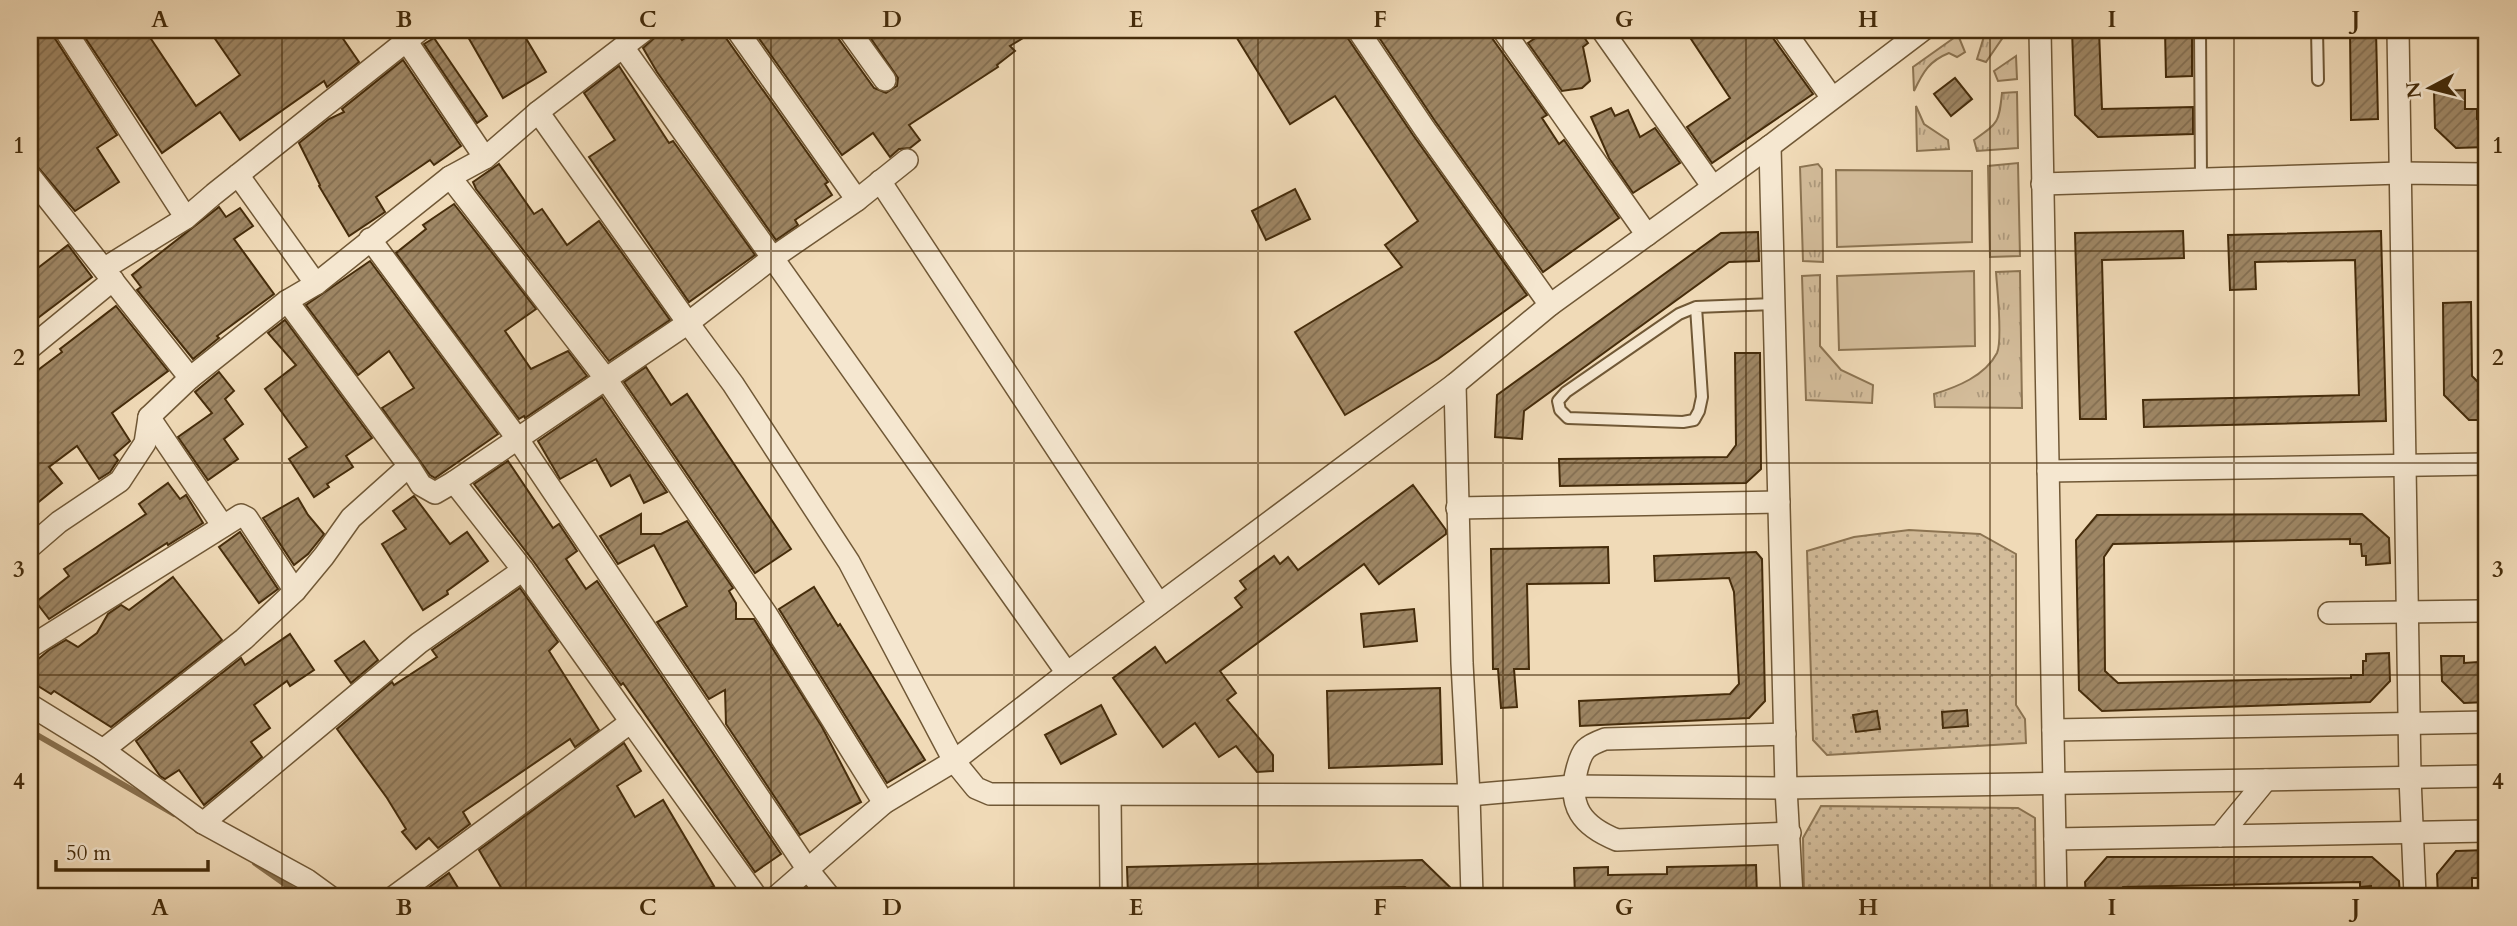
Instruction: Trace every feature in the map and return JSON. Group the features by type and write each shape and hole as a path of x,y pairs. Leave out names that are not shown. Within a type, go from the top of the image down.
{"street":[{"path":"65,30 186,218"},
{"path":"30,547 59,522 120,481 145,443 149,417 191,378 287,301 316,284 450,177 485,158 538,112 645,30"},
{"path":"737,30 857,200"},
{"path":"849,30 885,80"},
{"path":"1358,30 1550,305"},
{"path":"1503,30 1647,235"},
{"path":"1602,30 1713,187"},
{"path":"1784,30 1832,98"},
{"path":"777,896 884,803 954,761 1067,673 1455,384 1550,305 1770,146 1923,30"},
{"path":"2040,30 2056,896"},
{"path":"2398,30 2410,777 2415,896"},
{"path":"30,348 109,274 186,218 409,33 485,158"},
{"path":"623,47 1067,673"},
{"path":"538,112 733,384 849,562 954,761 976,788 990,794 1469,795 1572,786 1786,788 2487,776"},
{"path":"1770,146 1786,788 1792,896"},
{"path":"287,301 421,485 435,493 688,323 771,258 857,200 907,160"},
{"path":"2042,184 2401,173 2487,174"},
{"path":"237,175 316,284"},
{"path":"30,176 191,378"},
{"path":"450,177 606,379 767,615 884,803"},
{"path":"880,181 1159,604"},
{"path":"370,239 517,438 808,870 829,896"},
{"path":"1455,384 1462,663 1472,896"},
{"path":"149,417 223,526"},
{"path":"2048,471 2487,464"},
{"path":"103,750 244,639 295,590 351,518 409,466"},
{"path":"454,482 523,570 756,896"},
{"path":"1457,508 1779,502"},
{"path":"30,647 241,515 247,518 295,590"},
{"path":"203,823 419,643 523,570"},
{"path":"2329,613 2480,611"},
{"path":"30,705 103,750 203,823 307,880 329,896"},
{"path":"395,896 631,722"},
{"path":"2053,730 2487,722"},
{"path":"1785,734 1605,739 1591,744 1581,753 1572,786 1575,804 1586,822 1600,834 1616,840 1790,832"},
{"path":"2220,836 2266,780"},
{"path":"1110,795 1111,896"},
{"path":"2055,839 2487,831"}],"lane":[{"path":"2200,30 2202,179"},
{"path":"2317,30 2318,80"},
{"path":"1696,307 1702,397 1694,420 1683,422 1569,418 1560,410 1558,401 1566,392 1663,323 1696,307 1774,304"}],"green space":[{"path":"1986,30 2008,30 1986,62 1977,59"},
{"path":"1958,35 1965,52 1957,57 1949,53 1936,60 1924,73 1914,91 1913,67"},
{"path":"2016,56 2017,79 1998,81 1994,71"},
{"path":"2017,92 2018,148 1977,151 1974,140 1996,121 2002,93"},
{"path":"1916,106 1924,124 1948,140 1949,149 1917,151"},
{"path":"2018,163 2020,256 1990,257 1988,166"},
{"path":"1818,164 1822,169 1823,262 1803,261 1800,167"},
{"path":"1836,170 1972,171 1972,242 1837,247"},
{"path":"1974,271 1975,346 1839,350 1837,276"},
{"path":"2020,271 2022,408 1935,407 1934,394 1978,374 1997,353 2000,326 1996,272"},
{"path":"1820,275 1820,346 1841,370 1873,385 1872,403 1806,400 1802,276"},
{"path":"1909,530 1980,534 2016,554 2016,705 2025,719 2026,743 1827,755 1813,740 1807,551 1854,537"},
{"path":"1821,806 2018,808 2035,818 2036,896 1804,896 1803,838"}],"building":[{"path":"30,30 52,30 117,135 97,148 119,182 75,211 30,158"},
{"path":"80,30 145,30 196,106 240,75 209,30 299,30 304,37 314,30 337,30 359,62 327,87 324,81 240,140 220,112 162,153"},
{"path":"464,30 521,30 546,72 503,98"},
{"path":"663,30 675,30 682,40 696,30 724,30 726,38 828,182 825,184 832,195 795,220 798,225 776,240 657,72 643,48"},
{"path":"753,30 836,30 838,38 874,88 886,93 897,86 898,78 865,30 1036,30 1010,46 1015,51 997,65 998,67 909,125 920,140 910,148 899,149 890,157 873,133 842,155"},
{"path":"1232,30 1345,30 1347,37 1413,135 1527,295 1438,359 1345,415 1295,332 1402,267 1385,245 1418,221 1335,96 1290,124"},
{"path":"1374,30 1490,30 1492,38 1547,115 1542,118 1559,144 1564,140 1619,218 1543,272"},
{"path":"1547,30 1579,30 1588,43 1583,47 1590,81 1582,88 1562,91 1528,43"},
{"path":"1685,30 1771,30 1773,38 1813,94 1712,163 1687,127 1730,98"},
{"path":"2072,30 2099,30 2102,109 2193,107 2193,134 2098,137 2075,115"},
{"path":"2165,30 2192,30 2192,76 2166,77"},
{"path":"2350,30 2376,30 2378,119 2351,120"},
{"path":"434,38 487,116 477,123 424,44"},
{"path":"403,60 461,146 434,165 430,160 376,197 385,212 349,236 319,186 299,143 329,119 344,112 342,109"},
{"path":"619,66 669,143 673,141 755,255 689,302 589,157 615,140 584,93"},
{"path":"1955,78 1972,99 1951,116 1934,94"},
{"path":"2465,90 2465,109 2477,109 2477,119 2487,119 2487,147 2456,148 2435,128 2434,91"},
{"path":"1611,108 1615,116 1628,110 1640,137 1655,128 1680,163 1633,193 1609,158 1591,117"},
{"path":"499,164 534,214 542,209 567,245 599,221 670,320 609,361 476,189 473,182"},
{"path":"1295,189 1310,219 1266,240 1252,211"},
{"path":"454,204 536,309 505,331 531,369 568,351 587,376 525,418 524,416 519,419 396,253 426,229 423,225"},
{"path":"219,207 226,217 240,208 253,226 234,239 274,294 217,336 219,338 193,359 137,290 141,287 132,275"},
{"path":"2183,231 2184,258 2102,260 2106,419 2080,419 2075,233"},
{"path":"2381,231 2386,421 2144,427 2143,400 2359,395 2355,260 2255,262 2256,289 2230,290 2228,235"},
{"path":"1758,232 1759,261 1729,262 1524,411 1522,439 1495,437 1497,395 1721,233"},
{"path":"68,245 92,277 30,324 30,274"},
{"path":"370,261 498,434 435,478 430,475 382,408 414,388 389,351 358,375 306,305"},
{"path":"2471,302 2472,376 2487,391 2487,420 2469,420 2444,395 2443,303"},
{"path":"116,306 168,371 112,413 130,441 114,455 118,460 110,472 99,479 77,446 49,467 62,483 30,509 30,376"},
{"path":"285,320 372,438 346,456 353,467 327,484 329,487 314,497 289,459 307,447 265,389 296,365 268,333"},
{"path":"1735,353 1760,353 1761,469 1746,483 1560,486 1559,459 1727,457 1736,445"},
{"path":"646,367 671,405 687,394 791,549 755,573 624,382"},
{"path":"219,372 234,391 225,399 243,424 224,439 238,459 208,480 178,437 212,413 195,392"},
{"path":"602,397 667,492 644,503 630,475 611,486 596,459 560,479 538,441"},
{"path":"508,461 553,528 559,524 577,551 566,559 586,589 597,581 781,854 755,872 623,683 621,685 534,562 474,484"},
{"path":"168,483 180,499 186,495 203,523 49,619 36,602 69,576 64,569 146,514 139,504"},
{"path":"1413,485 1446,530 1446,534 1379,584 1364,564 1220,671 1236,693 1227,700 1273,755 1273,771 1257,772 1236,746 1219,757 1195,723 1163,747 1113,678 1155,647 1166,663 1242,607 1235,598 1246,589 1240,581 1274,556 1280,564 1288,557 1298,570"},
{"path":"414,496 450,544 467,532 488,561 447,591 448,594 423,610 382,544 406,529 393,511"},
{"path":"298,498 324,534 308,554 294,565 263,518"},
{"path":"641,514 641,534 661,534 687,521 733,588 729,591 736,603 736,619 754,619 822,727 861,802 800,835 726,724 725,690 709,699 657,622 687,606 654,545 618,564 600,536"},
{"path":"2362,514 2389,538 2390,563 2366,565 2361,544 2350,544 2350,539 2113,544 2104,557 2105,671 2118,683 2351,678 2351,675 2363,675 2366,654 2389,653 2390,681 2370,702 2102,711 2079,690 2076,540 2097,515"},
{"path":"240,532 278,589 259,603 219,547"},
{"path":"1608,547 1609,583 1527,584 1529,669 1514,669 1517,707 1501,708 1498,669 1493,669 1491,549"},
{"path":"1756,552 1762,559 1765,701 1749,718 1580,726 1579,701 1730,694 1739,684 1734,592 1729,578 1655,581 1654,556"},
{"path":"173,577 222,640 111,727 54,691 51,694 30,681 30,666 49,650 66,640 78,647 97,633 108,614 121,605 129,610"},
{"path":"814,587 925,760 887,783 779,609"},
{"path":"520,588 558,642 549,651 599,730 575,747 570,739 463,812 470,824 438,848 429,838 416,849 402,832 406,829 387,798 337,729 392,682 394,685 437,657 432,650"},
{"path":"1414,609 1417,641 1364,647 1361,614"},
{"path":"290,634 314,670 290,686 287,681 254,705 270,728 251,742 262,757 204,805 179,770 165,779 160,776 136,741 241,658 245,665"},
{"path":"364,641 378,660 351,683 335,661"},
{"path":"2441,656 2464,656 2464,663 2478,662 2478,678 2487,678 2487,702 2464,703 2442,681"},
{"path":"1440,688 1442,764 1329,768 1327,691"},
{"path":"1101,705 1116,734 1061,764 1045,735"},
{"path":"1967,710 1968,726 1943,728 1942,712"},
{"path":"1877,711 1880,729 1856,732 1853,715"},
{"path":"624,743 641,771 617,786 635,817 663,800 714,886 710,888 715,896 506,896 479,850"},
{"path":"2487,850 2487,878 2472,878 2472,891 2463,891 2463,896 2438,896 2437,874 2456,851"},
{"path":"2107,857 2372,857 2399,881 2400,896 2371,896 2371,886 2360,887 2360,882 2123,887 2116,896 2086,896 2085,882"},
{"path":"1422,860 1459,896 1417,896 1405,887 1160,892 1160,896 1128,896 1127,867"},
{"path":"1756,865 1757,896 1727,896 1725,893 1575,896 1574,868 1608,867 1608,875 1667,874 1667,867"},
{"path":"449,873 463,896 417,896"}],"waterway":[{"path":"30,731 174,814"},
{"path":"255,863 302,896"}]}
